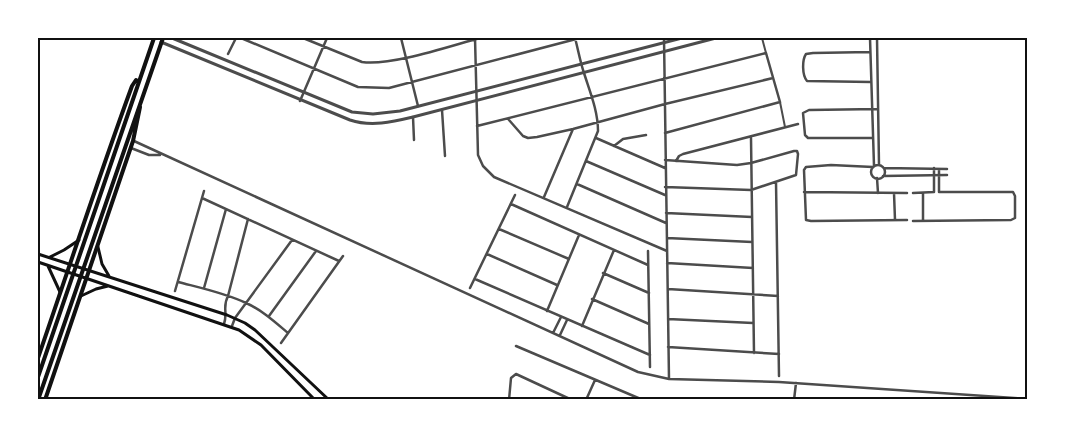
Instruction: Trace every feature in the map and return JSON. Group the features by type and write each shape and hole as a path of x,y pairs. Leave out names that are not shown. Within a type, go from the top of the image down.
{"highway":[{"path":"38,377 139,77 154,38"},
{"path":"38,400 122,151 162,40"},
{"path":"38,358 119,119 132,86 139,77"},
{"path":"45,400 131,148 139,116 140,101"},
{"path":"77,246 82,252 87,254 95,253"},
{"path":"58,300 73,301 76,307"}],"main road":[{"path":"49,257 64,250 79,239"},
{"path":"98,246 102,264 109,276"},
{"path":"38,254 235,318 256,330 329,400"},
{"path":"38,262 232,326 261,345 315,400"},
{"path":"47,265 61,292"},
{"path":"80,296 109,286"}],"street":[{"path":"172,38 352,112 373,114 392,113 682,38"},
{"path":"228,54 236,38"},
{"path":"241,38 358,87 365,88 389,88 580,38"},
{"path":"303,38 362,62 370,63 406,57 480,38"},
{"path":"300,101 327,38"},
{"path":"371,38 379,38"},
{"path":"401,38 418,106"},
{"path":"475,38 478,155 486,169 494,177 667,251"},
{"path":"567,207 596,138 598,122 592,96 581,64 576,38"},
{"path":"664,38 669,379"},
{"path":"162,40 300,101 355,122 372,124 387,123 442,110 664,50 716,38"},
{"path":"762,38 780,102 785,128"},
{"path":"878,178 872,174 872,138 869,109 871,94 870,38 877,38 879,165"},
{"path":"924,38 957,38"},
{"path":"870,52 813,53 806,54 803,58 804,77 807,80 870,82"},
{"path":"477,126 766,53"},
{"path":"221,67 225,60"},
{"path":"509,119 528,138 573,129 773,78"},
{"path":"871,94 878,94"},
{"path":"665,133 780,102"},
{"path":"872,138 806,137 803,114 809,110 878,109"},
{"path":"442,110 446,156"},
{"path":"372,124 373,114"},
{"path":"413,117 414,140"},
{"path":"676,161 683,154 798,124"},
{"path":"544,197 573,129"},
{"path":"614,146 623,139 646,135"},
{"path":"596,138 665,168"},
{"path":"750,138 754,353"},
{"path":"133,141 638,372 669,379 780,382 1028,399"},
{"path":"131,148 148,155 162,154"},
{"path":"665,160 723,165 751,163 797,151 796,175 751,190 665,187"},
{"path":"872,153 878,152"},
{"path":"586,161 665,195"},
{"path":"907,220 808,220 805,218 804,170 806,167 831,165 879,165 884,168 947,168"},
{"path":"883,176 884,168"},
{"path":"912,193 934,192 934,168"},
{"path":"912,220 1011,220 1015,218 1015,196 1010,191 939,192 939,168"},
{"path":"878,178 883,176 947,175"},
{"path":"878,178 878,193"},
{"path":"776,182 780,376"},
{"path":"577,184 666,222"},
{"path":"175,291 204,191"},
{"path":"804,192 907,193"},
{"path":"894,193 895,220"},
{"path":"923,193 923,220"},
{"path":"470,288 515,195"},
{"path":"202,198 339,261"},
{"path":"511,204 648,265"},
{"path":"204,288 226,209"},
{"path":"666,213 752,217"},
{"path":"224,324 227,315 224,305 248,219"},
{"path":"498,229 569,259"},
{"path":"547,311 579,235"},
{"path":"667,238 752,242"},
{"path":"232,326 235,318 292,240"},
{"path":"582,326 614,250"},
{"path":"268,316 316,251"},
{"path":"648,251 650,367"},
{"path":"487,254 557,286"},
{"path":"281,343 343,256"},
{"path":"668,263 752,268"},
{"path":"603,273 649,294"},
{"path":"475,279 650,356"},
{"path":"178,282 204,288 247,303 268,316 288,333"},
{"path":"668,289 778,296"},
{"path":"592,299 649,324"},
{"path":"553,332 560,317"},
{"path":"668,319 753,323"},
{"path":"560,336 567,320"},
{"path":"516,346 643,400"},
{"path":"668,347 779,354"},
{"path":"509,400 512,378 516,374 570,399"},
{"path":"586,400 595,380"},
{"path":"794,400 796,383"}]}
